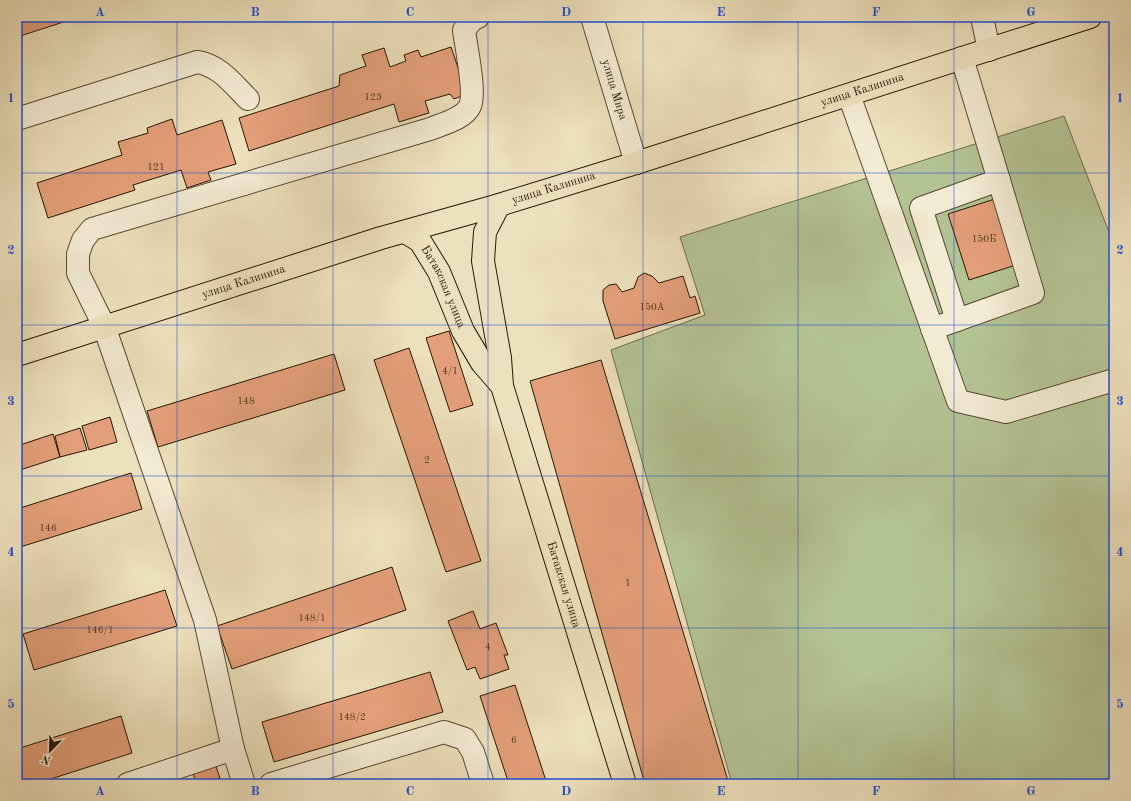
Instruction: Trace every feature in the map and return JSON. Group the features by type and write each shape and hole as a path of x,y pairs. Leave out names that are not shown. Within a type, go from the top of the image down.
{"main road":[{"name":"улица Калинина","path":"17,355 381,238 499,205 636,163 1090,17"},
{"name":"Батакская улица","path":"499,205 485,232 483,261 500,358 502,386 625,784"},
{"name":"Батакская улица","path":"405,232 420,241 439,272 462,331 482,363 502,386"}],"street":[{"path":"244,784 233,749 205,620 104,326 78,273 78,254 83,240 92,229 430,129 456,119 470,107 472,92 464,30 473,19 478,17"},
{"name":"улица Мира","path":"592,17 636,163"},
{"path":"982,17 989,50"},
{"path":"932,329 1034,293 962,58"},
{"path":"17,119 197,62 207,63 217,68 248,99"},
{"path":"849,95 958,401 1006,412 1114,380"},
{"path":"957,320 921,208 999,180"},
{"path":"271,784 444,732 465,739 473,752 483,784"},
{"path":"128,784 233,749"}],"green space":[{"path":"1064,116 1114,245 1114,784 732,784 611,350 705,315 680,237"}],"building":[{"path":"17,17 79,17 17,37"},
{"path":"451,47 467,94 454,99 450,94 425,101 429,113 399,122 394,104 249,151 239,118 339,86 340,75 366,66 362,55 384,48 390,67 406,61 404,55 418,50 421,57"},
{"path":"172,119 177,135 222,120 236,164 208,172 211,180 187,188 181,170 133,185 135,190 48,218 37,183 122,155 118,142 148,133 147,128"},
{"path":"998,198 1019,264 969,280 948,214"},
{"path":"644,273 652,276 659,283 683,276 690,298 695,296 700,313 615,339 603,301 603,290 609,285 616,284 622,292 634,288 638,277"},
{"path":"449,331 473,405 450,412 426,338"},
{"path":"409,348 481,561 446,572 374,360"},
{"path":"334,354 345,390 158,447 147,411"},
{"path":"601,360 729,784 645,784 530,381"},
{"path":"110,417 117,442 89,450 82,426"},
{"path":"80,428 87,450 60,457 55,436"},
{"path":"53,434 60,457 17,471 17,446"},
{"path":"131,473 142,509 17,548 17,509"},
{"path":"392,567 406,610 232,669 217,626"},
{"path":"165,590 177,626 34,670 23,634"},
{"path":"473,611 480,629 496,623 508,655 504,655 509,669 480,679 475,667 467,670 448,621"},
{"path":"430,672 443,712 274,762 262,722"},
{"path":"515,685 547,784 509,784 480,696"},
{"path":"121,716 132,753 35,784 17,784 17,749"},
{"path":"214,761 220,778 206,784 197,784 191,769"}]}
